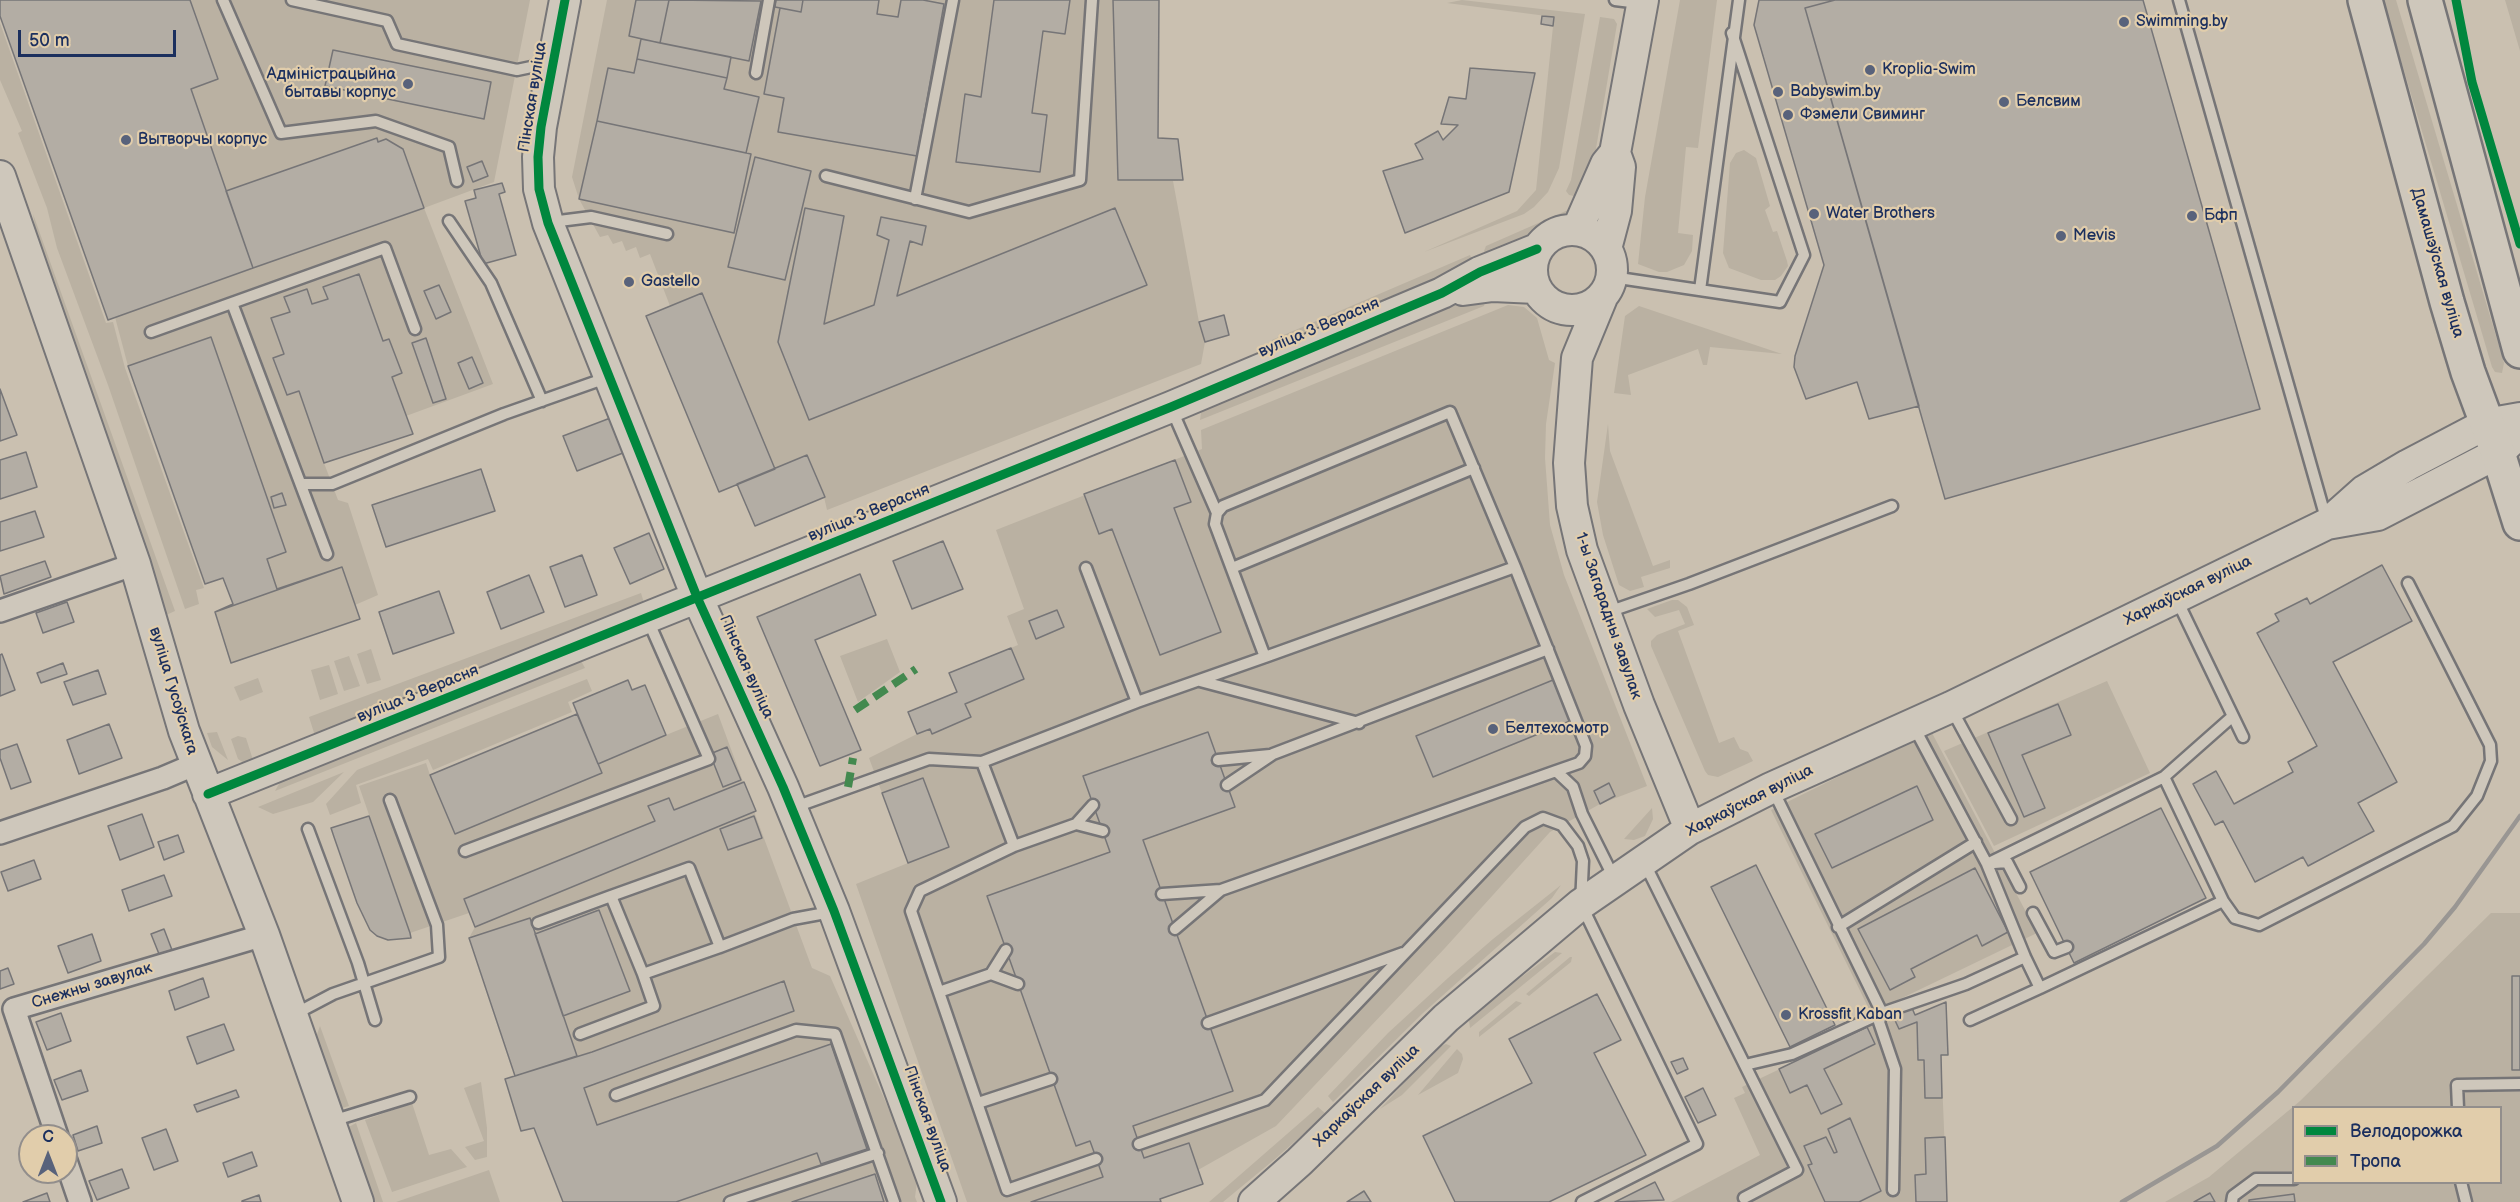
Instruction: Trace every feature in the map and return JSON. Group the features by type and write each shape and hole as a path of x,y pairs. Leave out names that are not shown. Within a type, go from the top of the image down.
{"main road":[{"name":"Пінская вуліца","path":"565,0 552,62 538,157 539,189 548,223 698,597 792,808 834,911 941,1202"},
{"name":"Дамашэўская вуліца","path":"2365,0 2447,302 2501,437 2520,523"},
{"path":"2426,0 2520,351"},
{"name":"1-ы Загарадны завулак","path":"1634,1 1616,153 1620,167 1616,211 1607,274 1577,358 1569,463 1572,506 1582,550 1639,705 1690,829"},
{"name":"1-ы Загарадны завулак","path":"1577,230 1606,164 1616,153"},
{"name":"вуліца Гусоўскага","path":"0,176 135,564 195,764 264,935 358,1202"},
{"path":"1577,230 1594,236 1607,274 1596,302 1577,310 1558,308 1543,296 1532,268 1537,249 1543,242 1559,232 1577,230"},
{"name":"вуліца 3 Верасня","path":"208,794 1171,407 1442,293 1480,272 1537,249"},
{"name":"вуліца 3 Верасня","path":"1442,293 1493,286 1543,296"},
{"name":"1-ы Загарадны завулак","path":"1543,296 1568,333 1577,358"},
{"name":"Харкаўская вуліца","path":"1254,1202 1299,1162 1446,1018 1581,904 1690,829 1771,788 1951,707 2327,524 2378,515 2501,437 2520,418"}],"street":[{"path":"0,611 135,564"},
{"path":"0,833 163,778 195,764"},
{"name":"Снежны завулак","path":"53,1124 15,1009 264,935"},
{"path":"74,1184 80,1202"}],"lane":[{"path":"223,0 281,133 376,121 449,147 456,181"},
{"path":"292,0 387,21 397,44 517,70 552,62"},
{"path":"756,73 769,0"},
{"path":"915,199 953,0"},
{"path":"826,176 969,212 1080,180 1092,0"},
{"path":"1700,290 1738,0"},
{"path":"2179,0 2327,524"},
{"path":"1607,274 1780,302 1804,255 1732,33"},
{"path":"548,223 591,217 667,234"},
{"path":"449,221 491,283 542,401"},
{"path":"152,332 385,248 415,329"},
{"path":"232,303 327,554"},
{"path":"302,484 332,484 504,414 609,377"},
{"path":"1171,407 1217,513"},
{"path":"1162,894 1221,890 1579,763 1585,756 1586,746 1450,412 1223,506 1217,513 1215,524 1265,657"},
{"path":"1232,568 1474,468"},
{"path":"1606,613 1689,584 1892,506"},
{"path":"792,808 928,759 982,762 1137,702 1515,567"},
{"path":"1086,568 1137,702"},
{"path":"2164,777 2223,902 2235,918 2259,925 2453,826 2477,796 2491,762 2490,745 2408,583"},
{"path":"2175,597 2243,737"},
{"path":"465,851 709,759 647,618"},
{"path":"1218,760 1273,754 1548,650"},
{"path":"1200,681 1359,723"},
{"path":"1951,707 2011,819"},
{"path":"1987,864 2164,777 2233,716"},
{"path":"1913,724 1987,864 2040,988"},
{"path":"1227,785 1273,754"},
{"path":"982,762 1014,846"},
{"path":"1556,771 1573,787 1582,814 1615,880"},
{"path":"1771,788 1882,1013 1879,1022 1895,1069 1893,1190"},
{"path":"292,1015 364,982 439,957 437,925 390,800"},
{"path":"1094,805 1076,824 1014,846 920,891 911,911 1008,1190 1096,1159"},
{"path":"1139,1144 1265,1100 1525,827 1542,818 1562,825 1578,846 1583,861 1581,904 1697,1144 1582,1202"},
{"path":"1076,824 1103,831"},
{"path":"308,829 364,982 375,1020"},
{"path":"1838,927 1976,842"},
{"path":"1643,861 1797,1170 1744,1198"},
{"path":"1987,864 2007,862 2020,887"},
{"path":"538,923 689,867 720,947"},
{"path":"1175,929 1221,890"},
{"path":"580,1034 654,1006 611,896"},
{"path":"1970,1020 2223,902"},
{"path":"642,974 793,919 834,911"},
{"path":"2033,913 2054,952 2067,947"},
{"path":"939,992 991,974 1006,950"},
{"path":"1208,1023 1406,952"},
{"path":"1745,1065 1792,1054 1882,1013 1966,984 2025,957"},
{"path":"991,974 1018,984"},
{"path":"616,1095 796,1030 835,1034 894,1202"},
{"path":"978,1103 1052,1078"},
{"path":"2458,1106 2457,1085 2520,1084"},
{"path":"329,1122 410,1097"},
{"path":"730,1202 878,1153"},
{"path":"2232,1202 2233,1197 2256,1179 2292,1179"},
{"path":"2462,1184 2466,1202"}],"shaded area":[{"path":"0,0 530,0 494,182 424,208 493,384 406,416 413,434 324,463 338,500 348,503 378,595 355,605 360,619 231,663 215,612 233,604 223,578 205,584 128,366 115,317 108,320 0,16"},
{"path":"607,0 1159,0 1158,137 1178,139 1183,180 1173,181 1199,322 1205,342 1201,364 827,510 824,497 755,526 737,484 719,492 646,316 670,306 650,254 640,258 636,247 626,251 622,241 613,244 608,235 600,237 579,199 572,177"},
{"path":"1462,0 1585,14 1559,168 1548,192 1524,214 1424,252 1517,211 1536,190 1554,17 1447,3"},
{"path":"1680,0 1717,0 1698,148 1686,147 1678,233 1693,235 1692,251 1684,265 1667,272 1659,272 1638,264 1645,197"},
{"path":"2383,0 2396,0 2504,363 2502,373 2495,372 2492,367"},
{"path":"2505,0 2520,0 2520,51"},
{"path":"1600,17 1614,19 1617,24 1589,190 1584,198 1569,195 1566,191 1571,180"},
{"path":"0,23 106,323 113,322 125,368 204,588 196,590 199,604 185,609 108,385 57,248 47,208 18,133 22,131 0,80"},
{"path":"1744,150 1756,158 1770,206 1765,210 1773,232 1777,231 1787,261 1788,266 1775,280 1761,280 1729,268 1723,253 1730,163 1736,153"},
{"path":"1568,210 1576,210 1561,226 1487,258 1484,251 1486,246"},
{"path":"33,214 175,611 166,615 39,252"},
{"path":"1470,255 1474,265 1275,346 1272,340"},
{"path":"1483,292 1484,306 1200,420 1201,413 1215,401"},
{"path":"1508,305 1524,307 1537,318 1549,360 1555,363 1546,424 1545,458 1550,525 1564,575 1647,786 1600,804 1550,832 1445,948 1276,1126 1198,1170 1203,1184 1161,1198 1161,1202 967,1202 856,884 908,863 869,758 917,734 908,712 957,692 949,673 1018,645 1007,616 1024,609 996,530 1202,449 1201,430"},
{"path":"1639,306 1782,354 1710,347 1707,365 1703,365 1698,349 1628,375 1631,395 1614,393 1625,316"},
{"path":"1608,424 1610,451 1653,566 1670,560 1670,568 1641,577 1644,587 1630,591 1619,585 1603,535 1597,502"},
{"path":"641,593 644,603 316,739 309,717"},
{"path":"1678,600 1687,607 1694,625 1678,631 1719,743 1734,737 1740,749 1748,752 1753,761 1718,777 1708,775 1705,771 1651,646 1651,641 1657,635 1685,624 1679,610 1655,617 1647,609"},
{"path":"887,639 900,672 858,702 840,656"},
{"path":"371,649 381,680 367,684 357,654"},
{"path":"349,656 360,686 344,691 334,661"},
{"path":"580,659 585,668 275,791 280,782"},
{"path":"329,665 338,694 320,700 311,670"},
{"path":"258,678 263,692 240,701 234,687"},
{"path":"587,679 592,691 568,702 572,712 433,770 428,759 356,785 361,803 330,815 326,804 357,770"},
{"path":"628,680 633,690 645,685 666,735 718,714 812,968 830,976 918,1175 915,1197 917,1202 563,1202 535,1128 521,1131 505,1079 515,1076 469,938 475,927 469,913 410,933 359,786 426,763 430,775 577,714 573,703"},
{"path":"2107,681 2150,773 1994,846 1944,751"},
{"path":"1931,731 2037,933 1871,1013 1771,810"},
{"path":"217,732 228,760 212,747 207,733"},
{"path":"238,736 246,738 253,760 244,763 238,759 231,739"},
{"path":"344,772 313,802 273,814 258,807"},
{"path":"1652,808 1653,819 1645,836 1634,840 1624,839"},
{"path":"1561,885 1552,898 1423,1013 1333,1102 1328,1096 1388,1033 1493,939"},
{"path":"2491,913 2520,913 2520,1202 2165,1202 2209,1177 2292,1108 2292,1184 2502,1184 2502,1106 2294,1106"},
{"path":"1555,952 1562,953 1470,1028 1469,1021 1473,1013"},
{"path":"1572,957 1571,962 1529,996 1526,994"},
{"path":"1516,1001 1522,1003 1479,1037 1479,1032"},
{"path":"1946,1002 1948,1055 1941,1055 1947,1202 1671,1202 1760,1155 1734,1098 1745,1093 1742,1087 1912,1008 1916,1015"},
{"path":"320,1026 349,1106 339,1109 315,1040"},
{"path":"1446,1044 1451,1046 1402,1095 1380,1109 1437,1048"},
{"path":"1457,1049 1463,1059 1458,1073 1418,1095"},
{"path":"481,1082 487,1128 487,1157 475,1160 465,1147 484,1141 464,1088"},
{"path":"412,1103 429,1155 451,1149 467,1167 392,1192 365,1120"},
{"path":"1318,1107 1326,1114 1275,1159 1223,1202 1209,1202"},
{"path":"356,1123 383,1202 373,1202 347,1128"},
{"path":"489,1170 500,1202 396,1202"}],"building":[{"name":"Вытворчы корпус","path":"0,0 190,0 218,79 191,89 253,268 108,320 0,16"},
{"path":"636,0 669,0 660,43 629,36"},
{"path":"669,0 761,1 749,61 660,43"},
{"path":"776,0 803,0 801,12 775,7"},
{"path":"803,0 879,0 877,14 898,17 901,0 923,0 944,4 917,156 778,132 784,98 764,94 780,8 801,12"},
{"path":"994,0 1070,0 1065,34 1043,31 1032,113 1047,115 1040,172 956,162 965,94 981,97"},
{"path":"1113,0 1159,0 1158,138 1178,139 1183,180 1118,180"},
{"path":"1759,0 1835,0 1805,8 1919,406 1869,419 1857,382 1806,399 1794,367 1795,356 1824,265 1754,25"},
{"path":"1835,0 2143,0 2260,409 1945,499 1805,8"},
{"path":"1542,16 1554,17 1553,26 1541,24"},
{"path":"641,39 731,57 727,78 637,59"},
{"name":"Адміністрацыйна бытавы корпус","path":"333,50 491,82 484,119 325,86"},
{"path":"637,59 727,78 724,89 759,97 746,153 597,121 608,68 634,73"},
{"path":"1470,68 1535,73 1509,192 1405,233 1383,171 1423,159 1415,144 1438,131 1443,140 1458,125 1441,124 1449,97 1466,99"},
{"path":"597,121 751,154 734,233 579,199"},
{"path":"377,138 378,142 386,139 403,149 424,208 253,268 226,191"},
{"path":"755,157 811,171 785,280 728,267"},
{"path":"482,161 488,176 473,182 467,167"},
{"path":"502,183 505,192 499,194 516,255 483,264 465,201 476,198 474,190"},
{"path":"805,208 844,216 824,324 874,305 889,240 877,235 881,217 926,226 922,245 910,241 897,296 1115,208 1147,285 809,420 778,342"},
{"path":"359,274 383,341 389,339 402,373 392,377 413,434 324,463 299,391 287,395 273,358 284,354 271,318 290,312 284,297 307,289 312,304 328,299 323,287"},
{"path":"439,285 451,312 436,319 424,291"},
{"path":"702,293 775,469 719,492 646,316"},
{"path":"1224,315 1229,335 1205,342 1199,322"},
{"path":"211,337 286,552 267,559 277,589 342,567 360,619 231,663 215,612 233,604 223,578 205,584 128,366"},
{"path":"426,338 446,399 433,403 412,343"},
{"path":"472,357 483,383 469,389 458,363"},
{"path":"0,389 17,435 0,441"},
{"path":"613,417 628,451 577,471 563,436"},
{"path":"26,452 37,487 0,499 0,460"},
{"path":"807,455 825,497 755,526 737,484"},
{"path":"1175,460 1191,502 1174,508 1221,632 1160,655 1112,529 1099,534 1084,494"},
{"path":"481,469 495,511 386,547 372,505"},
{"path":"282,493 286,505 274,508 271,497"},
{"path":"35,511 44,537 0,551 0,522"},
{"path":"649,533 664,569 630,584 614,548"},
{"path":"943,541 963,589 912,609 893,561"},
{"path":"582,555 597,595 565,607 550,567"},
{"path":"45,561 51,577 4,594 0,576"},
{"path":"2382,565 2412,621 2333,662 2397,782 2358,803 2374,831 2308,866 2303,857 2255,882 2223,821 2215,825 2193,784 2216,771 2234,804 2293,772 2288,762 2317,746 2257,633 2279,621 2275,614 2307,598 2310,604"},
{"path":"342,567 360,619 231,663 215,612"},
{"path":"860,574 876,615 815,640 861,750 820,766 757,617"},
{"path":"529,575 544,612 501,629 487,592"},
{"path":"439,591 454,633 393,654 379,612"},
{"path":"67,602 74,622 43,633 36,613"},
{"path":"1057,610 1064,627 1036,639 1029,621"},
{"path":"1011,648 1024,679 965,704 971,717 932,734 930,729 917,734 908,712 957,692 949,673"},
{"path":"2,654 15,690 0,696 0,655"},
{"path":"63,663 67,674 41,683 37,673"},
{"path":"98,670 106,694 73,705 64,682"},
{"path":"628,680 632,690 645,685 666,735 598,764 573,703"},
{"name":"Белтехосмотр","path":"1553,680 1570,721 1433,777 1416,736"},
{"path":"2058,704 2071,735 2022,755 2045,808 2024,817 1988,733"},
{"path":"577,714 602,773 455,834 430,775"},
{"path":"109,724 122,758 79,774 67,740"},
{"path":"1208,732 1235,807 1143,840 1233,1091 1133,1126 1144,1158 1189,1143 1203,1184 1160,1199 1161,1202 1031,1202 1103,1177 1090,1141 1076,1146 987,896 1110,852 1083,776"},
{"path":"17,744 31,782 11,789 0,758 0,750"},
{"path":"727,747 741,780 723,787 710,754"},
{"path":"923,778 949,847 908,863 882,793"},
{"path":"744,782 756,811 475,927 464,899 655,821 648,806 669,798 674,810"},
{"path":"1609,783 1615,796 1600,804 1594,791"},
{"path":"1917,786 1933,820 1832,868 1815,834"},
{"path":"2161,808 2206,898 2074,963 2030,872"},
{"path":"142,814 154,847 120,860 108,826"},
{"path":"369,816 411,938 388,940 377,936 370,930 357,903 334,837 331,828"},
{"path":"754,816 762,838 728,850 720,829"},
{"path":"178,835 184,852 164,860 158,842"},
{"path":"34,860 41,879 8,891 1,872"},
{"path":"1756,865 1835,1025 1790,1047 1711,887"},
{"path":"1975,868 2008,932 1982,946 1977,935 1911,969 1915,977 1890,990 1858,929"},
{"path":"164,875 172,896 129,911 122,890"},
{"path":"599,910 630,991 563,1016 535,934"},
{"path":"530,918 577,1056 515,1076 469,938"},
{"path":"164,929 172,950 159,954 151,934"},
{"path":"92,934 101,961 68,973 58,946"},
{"path":"8,968 14,984 0,989 0,971"},
{"path":"2512,976 2520,976 2520,1070 2512,1070"},
{"path":"203,978 209,997 175,1010 169,991"},
{"path":"784,981 794,1011 584,1088 597,1125 831,1044 867,1149 821,1164 817,1153 676,1202 563,1202 534,1128 521,1131 505,1079 592,1052"},
{"path":"1597,994 1621,1040 1594,1053 1646,1155 1549,1202 1455,1202 1423,1136 1532,1083 1509,1039"},
{"path":"1946,1002 1948,1055 1941,1055 1942,1098 1925,1098 1924,1060 1918,1060 1917,1022 1899,1029 1893,1016 1912,1008 1915,1015"},
{"path":"61,1013 71,1041 47,1050 36,1022"},
{"path":"224,1024 234,1050 197,1064 187,1037"},
{"path":"1867,1027 1875,1044 1824,1069 1842,1104 1821,1114 1807,1085 1790,1093 1779,1069"},
{"path":"1683,1058 1688,1069 1677,1074 1671,1062"},
{"path":"81,1070 88,1091 62,1100 54,1080"},
{"path":"1703,1088 1716,1115 1698,1123 1685,1097"},
{"path":"236,1090 239,1097 197,1112 194,1105"},
{"path":"1850,1118 1881,1191 1859,1202 1825,1202 1808,1165 1812,1164 1804,1146 1826,1137 1834,1153 1837,1152 1828,1129"},
{"path":"97,1126 102,1143 78,1151 78,1133"},
{"path":"166,1129 178,1161 154,1170 142,1138"},
{"path":"1945,1137 1947,1202 1916,1202 1915,1175 1926,1174 1925,1138"},
{"path":"252,1152 257,1166 228,1177 223,1163"},
{"path":"122,1169 129,1188 97,1200 89,1181"},
{"path":"875,1174 884,1202 792,1202"},
{"path":"1655,1182 1664,1200 1615,1202"},
{"path":"1364,1191 1371,1202 1347,1202"},
{"path":"47,1193 50,1202 23,1202"},
{"path":"2210,1193 2215,1202 2194,1202"},
{"path":"2294,1194 2295,1202 2249,1202 2249,1200"},
{"path":"259,1195 261,1202 242,1202 242,1201"}],"railway":[{"path":"2122,1202 2217,1146 2278,1092 2424,944 2455,907 2520,816"}],"marked path":[{"path":"855,710 916,669"},
{"path":"848,787 853,758"}],"cycle path":[{"path":"565,0 541,127 538,157 539,189 548,223 697,597 783,787 834,911 941,1202"},
{"path":"2456,0 2472,82 2520,244"},
{"path":"208,794 1171,407 1442,293 1480,272 1537,249"}],"place":[{"name":"Swimming.by","path":"2124,22"},
{"name":"Kroplia-Swim","path":"1870,70"},
{"name":"Адміністрацыйна бытавы корпус","path":"408,84"},
{"name":"Babyswim.by","path":"1778,92"},
{"name":"Белсвим","path":"2004,102"},
{"name":"Фэмели Свиминг","path":"1788,115"},
{"name":"Вытворчы корпус","path":"126,140"},
{"name":"Water Brothers","path":"1814,214"},
{"name":"Бфп","path":"2192,216"},
{"name":"Mevis","path":"2061,236"},
{"name":"Gastello","path":"629,282"},
{"name":"Белтехосмотр","path":"1493,729"},
{"name":"Krossfit Kaban","path":"1786,1015"}]}
